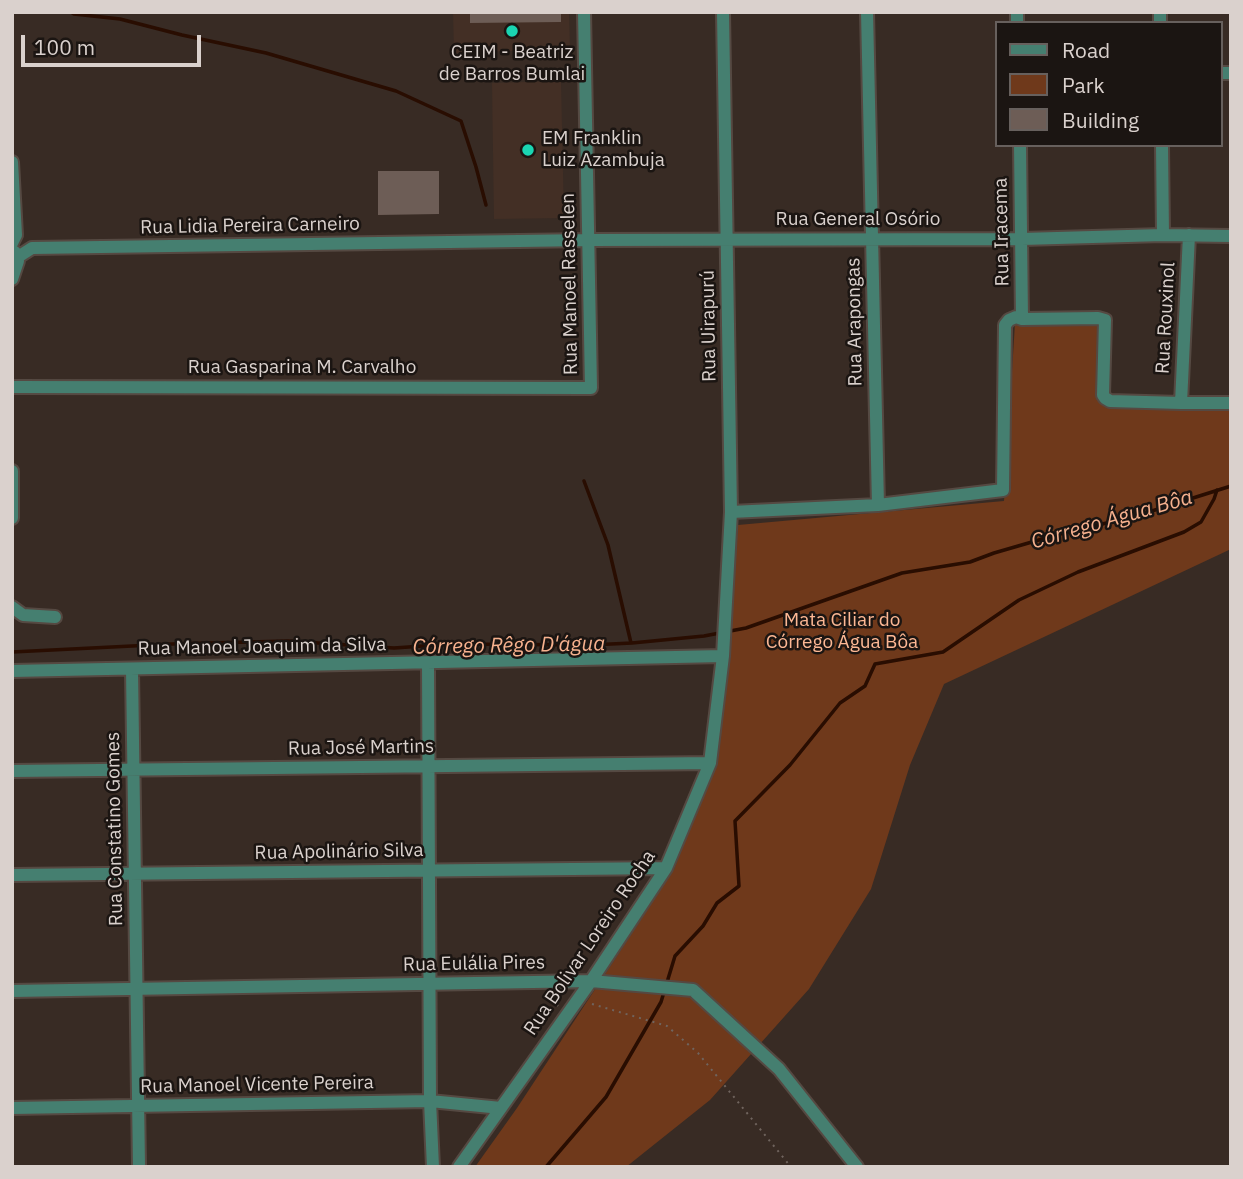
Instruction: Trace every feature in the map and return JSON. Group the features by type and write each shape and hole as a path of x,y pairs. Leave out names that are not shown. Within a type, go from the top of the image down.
{"street":[{"name":"Rua Manoel Rasselen","path":"584,12 591,387"},
{"name":"Rua Uirapurú","path":"723,12 731,421 731,512 724,639"},
{"name":"Rua Arapongas","path":"867,12 876,505"},
{"name":"Rua Iracema","path":"1020,147 1022,319"},
{"name":"Rua Rouxinol","path":"1162,147 1163,235"},
{"path":"12,162 16,234 12,243"},
{"name":"Rua Rouxinol","path":"1181,403 1189,235"},
{"name":"Rua General Osório","path":"485,242 1231,236"},
{"name":"Rua Lidia Pereira Carneiro","path":"15,253 32,248 485,242"},
{"path":"12,279 17,265 15,253"},
{"path":"731,512 876,505 1003,490 1005,325 1016,317 1105,320 1103,394 1110,401 1231,403"},
{"name":"Rua Gasparina M. Carvalho","path":"12,387 591,387"},
{"path":"12,471 12,518"},
{"path":"12,607 23,615 54,617"},
{"name":"Rua Bolivar Loreiro Rocha","path":"459,1167 591,981 666,868 710,763 724,639"},
{"name":"Rua Manoel Joaquim da Silva","path":"12,671 723,656"},
{"path":"428,663 430,1101 433,1167"},
{"name":"Rua Constatino Gomes","path":"132,669 138,1106"},
{"name":"Rua José Martins","path":"12,771 710,763"},
{"name":"Rua Apolinário Silva","path":"12,875 666,868"},
{"name":"Rua Eulália Pires","path":"12,990 591,981 693,990 779,1069 857,1167"},
{"name":"Rua Manoel Vicente Pereira","path":"12,1108 430,1101 501,1108"},
{"path":"138,1106 139,1167"}],"path":[{"path":"538,983 566,1016"},
{"path":"585,1002 667,1026 698,1053 791,1167"}],"shaded area":[{"name":"CEIM - Beatriz de Barros Bumlai","path":"453,12 569,12 570,49 454,53"},
{"name":"EM Franklin Luiz Azambuja","path":"561,81 564,218 494,219 492,83"}],"green space":[{"name":"Mata Ciliar do Córrego Água Bôa","path":"1015,323 1103,325 1106,400 1231,401 1231,549 944,684 910,765 871,889 809,989 710,1100 626,1167 475,1167 517,1108 674,869 716,762 738,525 1004,501"}],"building":[{"path":"470,12 561,12 561,22 470,23"},
{"path":"378,171 439,171 439,214 378,215"}],"waterway":[{"path":"71,12 120,19 266,53 396,91 461,121 486,205"},
{"path":"584,481 608,545 631,643"},
{"name":"Córrego Rêgo D'água","path":"12,652 288,641 394,648 452,644 590,645 704,636 746,628 902,573 970,562 1056,535 1136,516 1231,486"},
{"path":"546,1167 606,1097 661,1002 675,956 703,926 717,903 739,886 735,821 790,765 840,703 865,686 875,664 943,652 1019,600 1078,572 1184,532 1201,522 1217,490"}],"place":[{"name":"CEIM - Beatriz de Barros Bumlai","path":"512,31"},
{"name":"EM Franklin Luiz Azambuja","path":"528,150"}],"water label":[{"name":"Córrego Água Bôa","path":"1112,520"}]}
